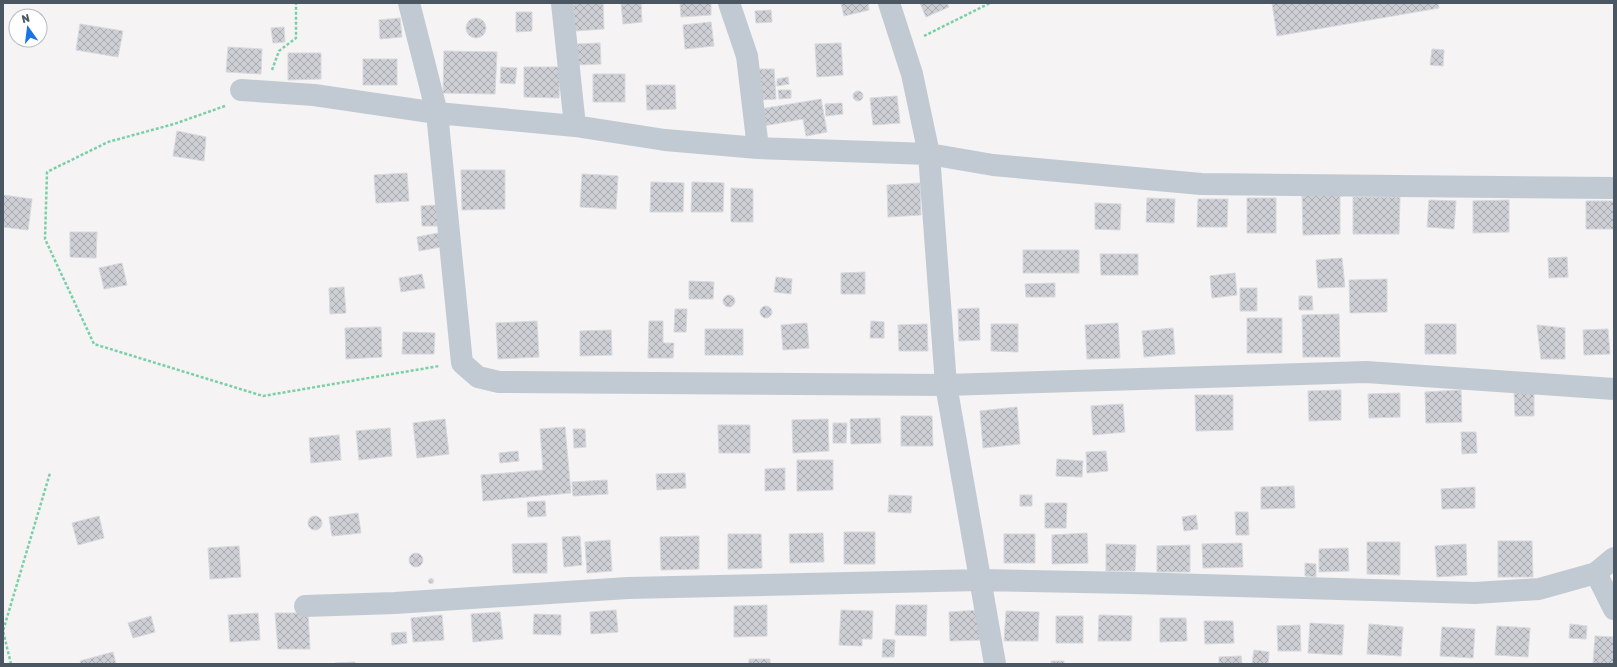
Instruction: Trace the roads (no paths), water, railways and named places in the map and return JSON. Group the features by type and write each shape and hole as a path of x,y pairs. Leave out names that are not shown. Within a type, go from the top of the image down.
{"street":[{"path":"409,3 437,113 462,363 478,377 499,382 946,385 1366,372 1614,389"},
{"path":"562,3 575,126"},
{"path":"729,3 747,56 758,148"},
{"path":"889,3 912,74 929,154 946,385 995,664"},
{"path":"234,98 264,92 314,95 437,113 575,126 665,140 758,148 929,154 993,165 1200,184 1614,188"},
{"path":"305,606 403,602 628,588 980,580 1132,583 1475,594 1538,589 1596,573 1614,558"},
{"path":"1596,573 1614,609"}]}
